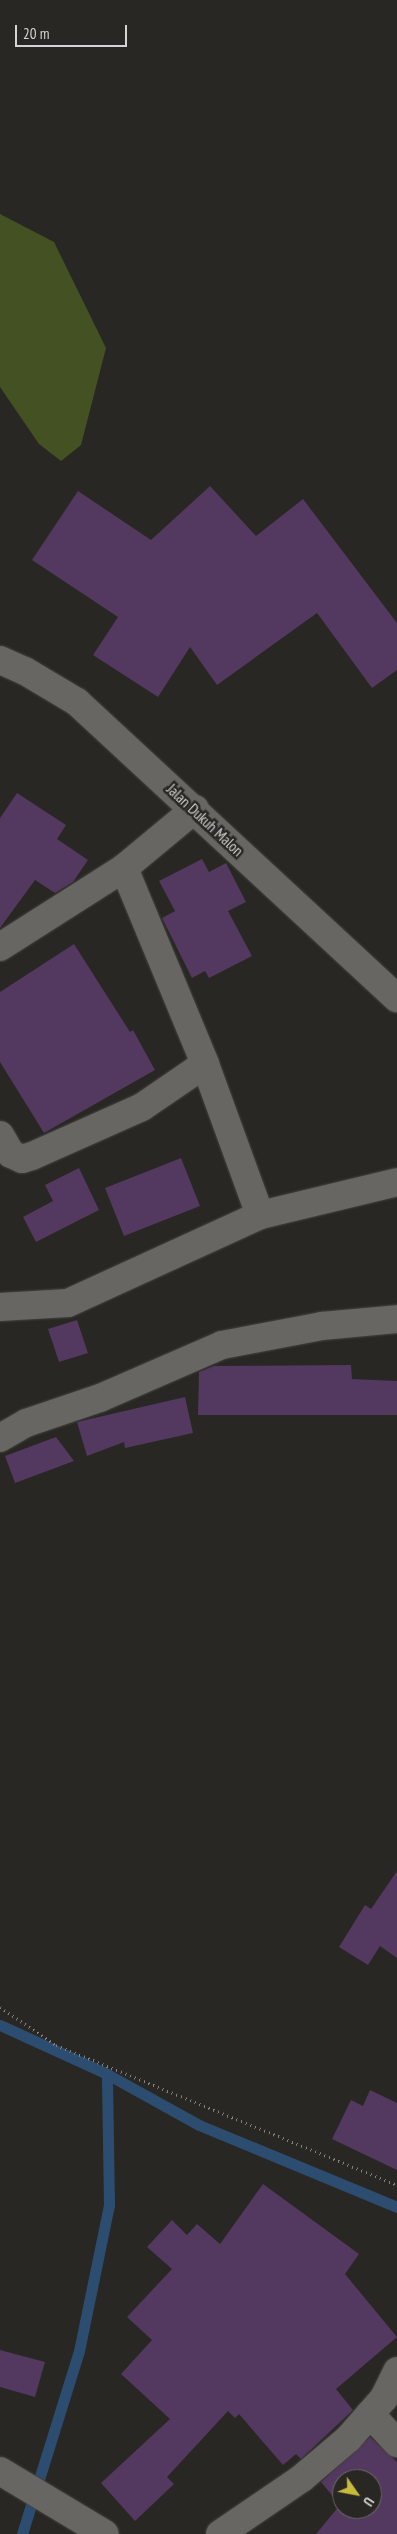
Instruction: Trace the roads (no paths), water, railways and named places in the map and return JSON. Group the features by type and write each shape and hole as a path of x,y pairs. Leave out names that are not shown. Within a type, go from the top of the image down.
{"street":[{"name":"Jalan Dukuh Malon","path":"0,660 25,671 77,702 195,809 397,998"},
{"path":"0,947 124,868 195,809"},
{"path":"124,868 205,1064 260,1215"},
{"path":"0,1135 11,1154 22,1160 142,1106 205,1064"},
{"path":"0,1307 68,1303 260,1215 397,1182"},
{"path":"0,1438 26,1423 100,1398 222,1345 322,1326 397,1319"},
{"path":"220,2534 302,2478 348,2439 384,2398 397,2371"},
{"path":"370,2414 397,2443"},
{"path":"4,2473 54,2501 105,2534"}],"waterway":[{"path":"0,2025 107,2074 199,2125 397,2207"},
{"path":"22,2534 79,2351 109,2205 107,2074"}]}
